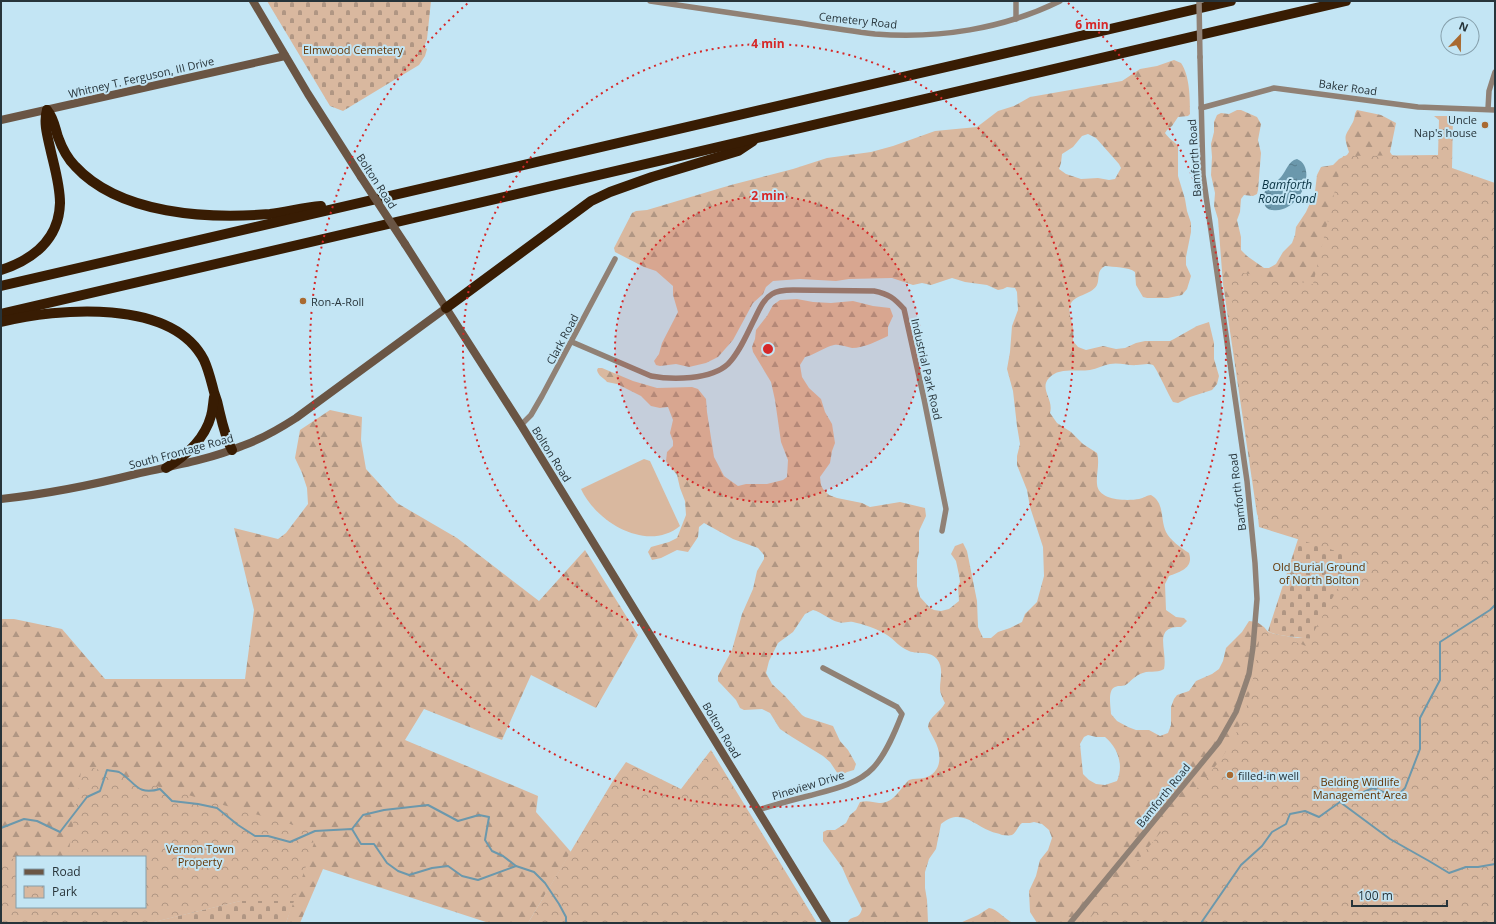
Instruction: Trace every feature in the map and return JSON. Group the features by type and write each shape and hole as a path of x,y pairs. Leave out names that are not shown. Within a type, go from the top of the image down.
{"highway":[{"path":"1,286 1231,1"},
{"path":"1,314 1346,1"},
{"path":"47,110 53,120 63,148 75,167 99,186 131,200 174,211 212,215 270,214 314,207 337,208"},
{"path":"1,270 23,262 39,250 49,238 57,220 59,195 46,124 47,110"},
{"path":"446,308 591,200 652,177 738,151 757,138"},
{"path":"1,322 40,314 73,311 112,313 149,320 178,333 194,346 201,355 207,367 214,395 217,398 226,439 232,450"},
{"path":"166,468 187,452 202,435 211,416 214,395"}],"main road":[{"name":"Bolton Road","path":"253,1 308,94 521,425 827,923"},
{"name":"Whitney T. Ferguson, III Drive","path":"1,120 285,56"},
{"name":"South Frontage Road","path":"1,499 78,487 166,468 232,450 261,438 296,418 446,308"}],"street":[{"name":"Cemetery Road","path":"650,1 875,34 906,35 932,35 975,30 1016,19 1060,1"},
{"path":"1016,1 1016,19"},
{"name":"Bamforth Road","path":"1070,923 1219,742 1236,712 1249,674 1253,647 1257,599 1247,480 1203,174 1199,1"},
{"path":"1488,109 1489,91 1495,72"},
{"name":"Baker Road","path":"1201,108 1274,88 1418,107 1495,110"},
{"name":"Clark Road","path":"521,425 531,415 542,396 615,259"},
{"name":"Industrial Park Road","path":"572,342 651,376 664,378 705,375 717,372 735,355 764,303 772,294 793,290 885,293 895,299 904,309 946,509 942,531"},
{"name":"Pineview Drive","path":"758,810 840,787 862,777 873,768 882,757 899,723 902,714 897,707 823,668"}],"green space":[{"name":"Elmwood Cemetery","path":"267,1 431,1 427,39 424,47 427,49 425,56 419,65 343,111 330,106"},
{"path":"1174,60 1181,63 1188,81 1190,114 1188,116 1178,117 1165,133 1178,146 1178,176 1191,223 1186,265 1191,276 1187,289 1182,295 1168,298 1147,298 1143,297 1136,285 1135,272 1125,268 1105,266 1100,270 1098,282 1094,289 1075,299 1070,306 1073,341 1078,347 1086,350 1103,346 1116,349 1125,348 1145,341 1170,341 1197,326 1209,322 1214,343 1214,359 1219,376 1217,384 1212,390 1190,397 1178,403 1173,402 1153,365 1117,363 1090,370 1058,372 1046,382 1046,390 1051,408 1050,413 1057,423 1097,453 1097,484 1102,494 1121,500 1139,499 1151,495 1158,502 1166,532 1176,544 1189,553 1190,558 1188,566 1185,569 1169,576 1165,584 1166,610 1176,617 1184,618 1187,621 1181,627 1172,628 1164,635 1164,669 1140,674 1126,685 1116,686 1110,695 1111,714 1117,721 1136,730 1149,730 1160,736 1168,733 1171,725 1171,707 1174,699 1177,695 1189,691 1196,681 1219,669 1223,661 1226,648 1242,632 1249,621 1257,622 1269,633 1317,640 1353,554 1270,530 1261,521 1257,514 1223,284 1218,219 1214,206 1215,193 1211,175 1211,144 1214,132 1214,122 1217,115 1221,113 1229,114 1237,110 1241,110 1257,117 1261,124 1258,140 1261,153 1257,194 1253,196 1244,195 1241,199 1240,212 1237,220 1241,237 1241,250 1264,268 1269,268 1276,264 1283,252 1292,243 1296,227 1306,212 1315,192 1317,175 1321,167 1333,165 1349,152 1346,136 1357,110 1381,115 1396,123 1390,152 1392,155 1404,158 1495,923 1037,923 1030,912 1029,891 1036,876 1040,860 1048,850 1052,838 1049,830 1042,824 1034,822 1022,823 1012,835 1002,835 992,832 972,821 961,817 955,817 948,819 941,824 936,849 929,859 925,872 925,888 929,923 847,923 850,919 859,915 862,909 842,867 823,841 823,832 827,830 835,830 846,823 860,802 868,801 884,803 889,801 909,780 924,778 935,772 938,767 939,756 937,744 928,727 932,717 945,703 940,691 941,670 939,662 934,656 913,652 906,649 887,635 866,625 853,622 838,622 813,610 805,614 793,632 778,643 769,661 766,673 772,684 802,715 833,726 840,741 848,750 856,764 854,770 842,775 838,774 830,762 823,756 780,729 770,713 762,709 744,710 740,708 736,700 718,681 718,676 732,650 742,614 753,589 757,571 764,559 764,555 758,548 733,539 704,523 699,527 698,537 688,552 677,550 661,558 652,560 648,552 651,547 677,538 686,515 685,501 677,475 666,461 667,452 673,446 670,433 673,420 668,407 660,408 651,406 641,396 617,384 607,382 599,374 597,370 598,368 602,368 633,381 657,388 692,387 698,389 706,399 714,457 724,476 738,486 746,484 767,484 783,480 787,477 788,460 781,442 771,382 753,352 752,347 756,330 767,316 773,305 780,300 797,299 831,303 853,301 890,308 893,316 888,327 888,336 857,348 838,345 830,346 805,357 800,365 802,377 809,388 821,399 825,412 832,424 835,443 830,463 820,477 823,489 829,495 862,503 870,507 900,502 925,508 926,516 919,531 919,552 917,560 917,586 920,597 930,608 941,611 949,609 959,601 959,575 956,561 951,554 955,546 963,543 967,551 977,601 978,627 983,638 991,638 998,632 1022,622 1025,614 1037,602 1044,576 1043,547 1030,507 1027,490 1017,465 1017,456 1020,444 1013,391 1007,369 1012,326 1018,310 1017,292 1015,288 1007,287 998,290 987,285 965,282 952,278 931,285 922,283 913,285 892,278 849,279 836,281 800,279 773,281 766,287 763,294 753,303 733,340 718,357 706,363 689,367 676,364 660,366 656,365 654,361 659,354 662,343 678,312 673,295 673,286 656,271 644,267 615,252 614,248 632,213 636,211 647,210 827,158 871,152 935,131 977,127 998,111 1014,106 1030,97 1122,81 1140,69 1157,66","holes":["1088,134 1096,138 1119,164 1121,168 1115,179 1081,179 1066,174 1059,169 1062,154 1073,147 1082,136","1088,735 1105,737 1110,741 1120,763 1117,781 1105,785 1096,784 1083,774 1080,744 1084,737"]},
{"name":"Belding Wildlife Management Area","path":"1434,116 1453,116 1452,168 1495,183 1495,923 1086,923 1217,764 1228,748 1237,732 1248,700 1261,629 1306,646 1355,557 1259,527 1233,342 1232,289 1230,271 1313,284 1343,156 1438,155 1439,120"},
{"path":"330,410 362,417 361,440 366,469 397,503 457,538 539,601 585,550 638,635 596,708 531,675 502,740 424,709 405,740 538,796 536,812 571,852 528,923 489,923 323,869 300,923 286,923 293,901 240,901 149,923 1,923 1,619 14,619 62,629 105,679 245,679 254,610 234,528 278,539 286,533 308,504 307,488 295,458 300,430"},
{"path":"644,459 650,461 680,526 667,534 653,536 638,535 624,530 610,522 598,512 588,501 581,489"},
{"name":"Old Burial Ground of North Bolton","path":"1300,533 1353,554 1351,571 1317,640 1277,635 1268,631"},
{"path":"711,750 817,923 528,923 614,779 626,762 681,789"},
{"name":"Vernon Town Property","path":"82,765 308,829 314,843 294,901 240,901 149,923 1,923 1,858 16,859 16,908 146,908 146,856 68,856"},
{"path":"240,901 294,901 286,923 149,923"},
{"path":"989,908 995,910 1013,923 960,923 978,915"}],"water":[{"name":"Bamforth Road Pond","path":"1297,159 1303,164 1306,171 1306,180 1303,190 1298,198 1282,210 1268,209 1264,204 1263,198 1265,191 1281,177 1294,160"}],"waterway":[{"path":"1201,923 1241,865 1262,846 1272,832 1286,824 1290,814 1305,811 1319,817 1340,802 1373,788 1396,797 1405,788 1420,749 1420,718 1440,680 1440,642 1490,610 1495,605"},
{"path":"1,828 24,819 37,821 60,832 87,797 100,791 107,770 116,771 125,776 141,789 146,791 160,789 172,801 217,808 238,825 255,836 268,836 290,842 315,831 352,829 361,844 374,844 387,863 398,871 409,875 432,868 448,866 462,876 478,880 516,866 534,872 545,883 559,904 566,917 566,923"},
{"path":"1340,802 1390,839 1449,873 1466,867 1478,867 1495,864"},
{"path":"352,829 363,815 384,810 428,805 458,821 479,815 489,817 485,840 492,851 503,856 516,866"}],"place":[{"name":"Uncle Nap's house","path":"1485,125"},
{"name":"Ron-A-Roll","path":"303,301"},
{"name":"filled-in well","path":"1230,775"}]}
